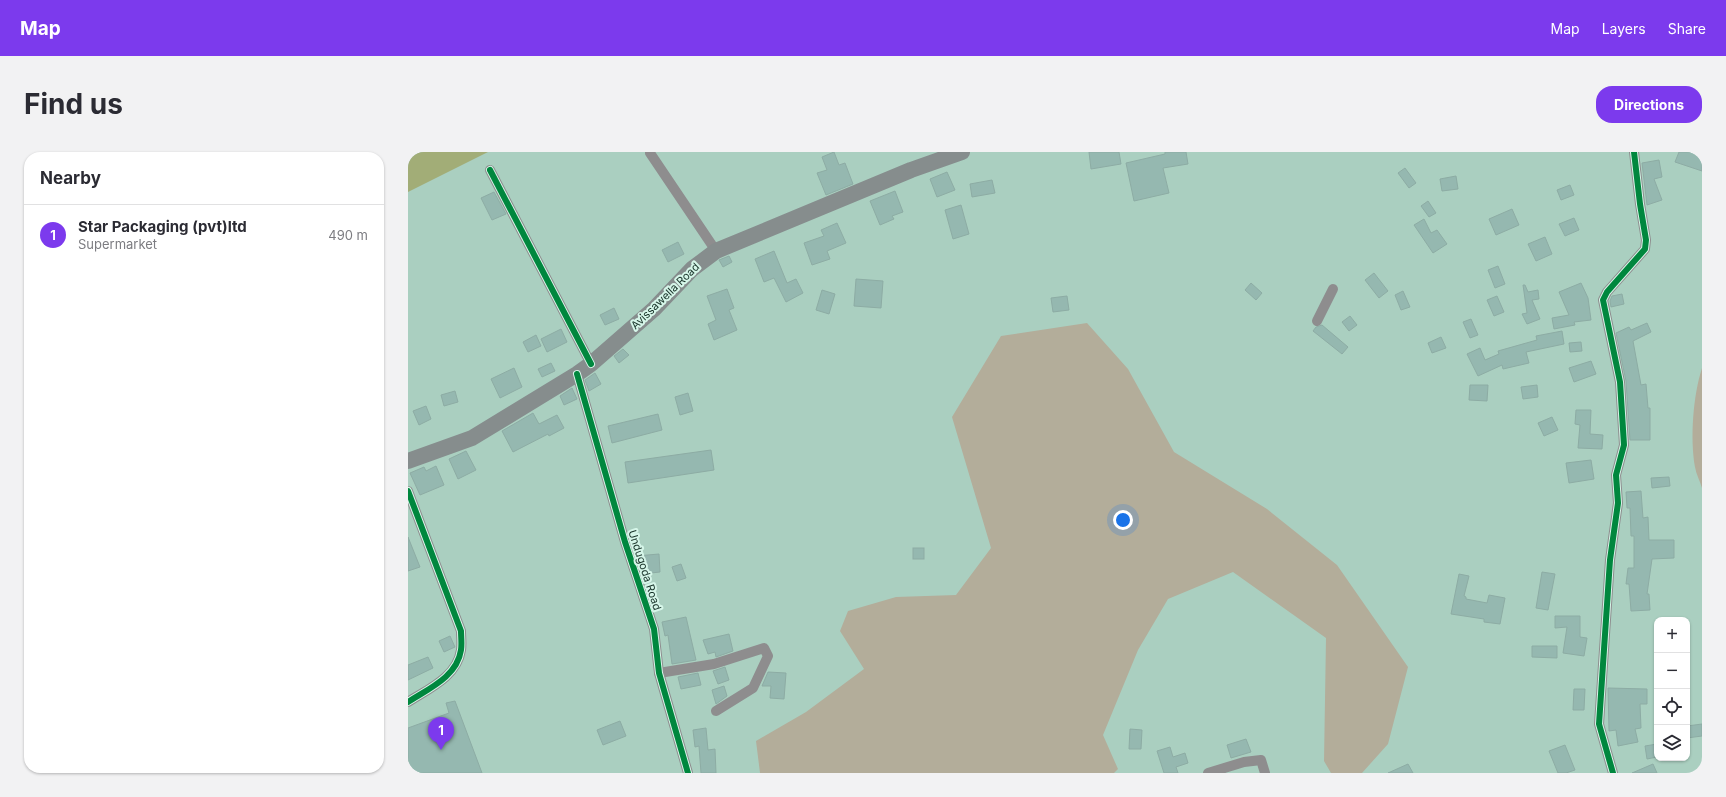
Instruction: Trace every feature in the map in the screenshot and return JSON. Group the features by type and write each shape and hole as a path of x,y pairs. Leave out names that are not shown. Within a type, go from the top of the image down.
{"main road":[{"name":"Avissawella Road","path":"408,461 472,438 591,364 654,309 692,269 716,251 911,170 962,152"}],"street":[{"path":"1612,773 1599,724 1610,560 1618,504 1616,475 1624,445 1620,382 1603,300 1607,292 1645,249 1646,240 1634,152"},
{"path":"650,154 716,251"},
{"path":"490,170 591,364"},
{"path":"1317,321 1333,289"},
{"name":"Undugoda Road","path":"576,374 625,542 654,629 659,673 688,773"},
{"path":"408,491 461,631 461,650 456,664 446,677 408,702"},
{"path":"659,673 714,664 764,648 768,656 753,688 716,711"},
{"path":"1208,773 1244,762 1260,760 1266,773"}],"shaded area":[{"path":"408,152 488,152 408,192"},
{"path":"1087,323 1128,369 1174,452 1267,509 1337,565 1408,667 1388,744 1362,773 1331,773 1324,761 1326,638 1233,572 1168,599 1138,650 1103,735 1118,769 1114,773 760,773 756,741 806,712 864,669 840,631 848,611 896,597 956,595 991,548 952,417 1001,336"},
{"path":"1702,368 1702,488 1696,472 1693,456 1693,417 1696,391"}],"building":[{"path":"834,152 839,165 845,163 853,184 826,195 817,173 827,170 822,157"},
{"path":"1089,152 1119,152 1121,164 1091,169"},
{"path":"1165,152 1186,152 1188,164 1163,168 1169,193 1134,201 1126,163 1165,154"},
{"path":"1679,152 1702,152 1702,171 1675,162"},
{"path":"1659,160 1662,177 1654,179 1662,200 1647,205 1642,163"},
{"path":"1405,168 1416,183 1409,188 1398,173"},
{"path":"947,172 955,190 937,197 930,179"},
{"path":"1456,176 1458,189 1442,191 1440,179"},
{"path":"992,180 995,193 972,197 970,184"},
{"path":"1570,185 1574,195 1561,200 1557,190"},
{"path":"895,191 903,212 892,216 894,219 880,225 870,201"},
{"path":"494,192 506,214 492,220 481,198"},
{"path":"1428,201 1436,213 1429,217 1421,206"},
{"path":"961,205 969,234 953,239 945,210"},
{"path":"1512,209 1519,225 1496,235 1489,219"},
{"path":"1574,218 1579,230 1565,236 1559,224"},
{"path":"1424,219 1431,233 1437,230 1447,244 1433,253 1414,225"},
{"path":"837,223 846,243 827,251 830,259 812,265 804,243 824,236 821,230"},
{"path":"1545,237 1552,254 1536,261 1528,244"},
{"path":"678,242 684,254 668,262 662,250"},
{"path":"774,251 787,283 796,279 803,293 786,302 774,278 764,282 755,259"},
{"path":"729,256 732,262 723,267 719,260"},
{"path":"1498,266 1505,284 1495,288 1488,270"},
{"path":"1374,273 1388,291 1379,298 1365,280"},
{"path":"856,279 883,281 881,308 854,306"},
{"path":"1251,283 1262,293 1256,300 1245,290"},
{"path":"1581,283 1588,298 1591,320 1574,322 1575,325 1554,329 1552,318 1569,315 1559,292"},
{"path":"1523,285 1525,285 1528,292 1538,290 1539,299 1532,300 1540,319 1527,324 1522,314 1527,313"},
{"path":"727,289 734,308 729,310 737,330 714,340 708,324 716,320 707,296"},
{"path":"822,290 835,294 829,314 816,310"},
{"path":"1403,291 1410,307 1401,310 1395,295"},
{"path":"1622,294 1624,304 1611,307 1610,301 1612,296"},
{"path":"1067,296 1069,310 1053,312 1051,298"},
{"path":"1497,296 1504,312 1494,316 1487,300"},
{"path":"614,308 619,319 605,325 600,315"},
{"path":"1350,316 1357,325 1349,331 1342,322"},
{"path":"1471,319 1478,335 1470,338 1463,322"},
{"path":"1647,323 1651,332 1633,341 1641,385 1646,384 1648,408 1650,408 1650,440 1630,440 1626,381 1616,333 1629,327 1631,330"},
{"path":"1322,325 1348,347 1342,354 1313,331 1316,327"},
{"path":"561,329 567,342 547,352 541,339"},
{"path":"1562,331 1564,344 1526,352 1529,363 1503,369 1502,365 1478,376 1467,354 1480,348 1485,360 1499,354 1498,351 1537,340 1536,336"},
{"path":"536,335 541,346 528,352 523,342"},
{"path":"1441,337 1446,348 1432,353 1428,343"},
{"path":"1581,342 1582,351 1570,352 1569,343"},
{"path":"623,349 629,355 619,363 614,356"},
{"path":"1591,361 1596,374 1574,382 1569,368"},
{"path":"551,363 555,371 542,377 538,369"},
{"path":"514,368 522,387 500,398 491,379"},
{"path":"595,373 601,384 589,391 585,380"},
{"path":"1470,385 1488,385 1487,401 1469,400"},
{"path":"1537,385 1538,397 1523,399 1521,387"},
{"path":"572,388 577,399 564,405 560,396"},
{"path":"455,391 458,402 444,406 441,395"},
{"path":"688,393 693,411 680,415 675,397"},
{"path":"426,406 431,419 419,425 413,411"},
{"path":"1576,410 1591,410 1590,434 1603,435 1602,449 1578,448 1580,425 1575,424"},
{"path":"533,413 539,424 557,415 564,428 549,436 548,434 513,452 502,431"},
{"path":"658,414 662,430 612,443 608,426"},
{"path":"1552,417 1558,430 1544,436 1538,423"},
{"path":"711,450 714,470 628,483 625,462"},
{"path":"466,451 476,470 458,479 449,459"},
{"path":"1591,460 1594,479 1569,483 1566,463"},
{"path":"436,466 444,485 420,495 410,473 424,467 426,471"},
{"path":"1669,477 1670,486 1652,488 1651,478"},
{"path":"1641,491 1643,518 1648,517 1649,540 1674,540 1674,558 1652,559 1647,594 1649,594 1650,610 1631,611 1629,584 1626,584 1628,568 1634,568 1634,536 1631,536 1630,508 1627,508 1626,492"},
{"path":"408,537 420,567 408,571"},
{"path":"913,548 924,548 924,559 913,559"},
{"path":"659,554 660,572 642,574 636,556"},
{"path":"681,564 686,578 677,581 672,567"},
{"path":"1542,572 1555,574 1548,610 1536,608"},
{"path":"1459,574 1469,576 1464,596 1466,599 1487,603 1489,595 1505,598 1500,624 1484,622 1484,619 1451,614"},
{"path":"1555,616 1580,616 1580,637 1587,638 1584,656 1563,653 1567,627 1555,628"},
{"path":"686,617 696,660 672,664 668,635 665,636 662,622"},
{"path":"729,634 733,651 716,657 715,652 708,654 703,640"},
{"path":"450,636 455,647 444,652 439,641"},
{"path":"1532,646 1557,646 1557,658 1532,657"},
{"path":"428,657 433,668 408,680 408,665"},
{"path":"725,667 729,680 718,684 713,671"},
{"path":"768,672 786,673 784,699 770,698 771,686 762,686"},
{"path":"698,673 701,685 681,689 678,677"},
{"path":"724,686 727,696 716,704 712,690"},
{"path":"1608,688 1647,689 1647,704 1640,704 1641,728 1635,729 1638,742 1618,746 1616,730 1609,731"},
{"path":"1574,689 1585,689 1584,710 1573,710"},
{"path":"455,701 482,773 408,773 408,728 449,713 446,703"},
{"path":"620,721 626,736 603,745 597,730"},
{"path":"1702,724 1702,736 1690,738 1690,726"},
{"path":"706,728 708,750 715,749 716,773 701,773 699,746 695,747 693,730"},
{"path":"1130,729 1142,730 1141,749 1129,749"},
{"path":"1246,739 1251,752 1231,758 1227,745"},
{"path":"1654,744 1654,758 1647,759 1645,746"},
{"path":"1565,745 1575,770 1566,773 1558,773 1549,751"},
{"path":"1170,747 1173,757 1185,753 1188,763 1176,767 1178,773 1164,773 1157,751"},
{"path":"1408,764 1413,773 1388,773"},
{"path":"1653,764 1657,773 1632,773"}],"cycle path":[{"path":"1613,773 1599,724 1610,560 1618,503 1616,475 1624,445 1620,382 1603,300 1607,292 1645,249 1646,240 1634,152"},
{"path":"490,170 591,364"},
{"path":"577,374 625,542 654,629 659,673 688,773"},
{"path":"408,491 461,631 461,650 454,668 433,687 408,702"}],"place":[{"name":"Star Packaging (pvt)ltd","path":"441,750"}]}
